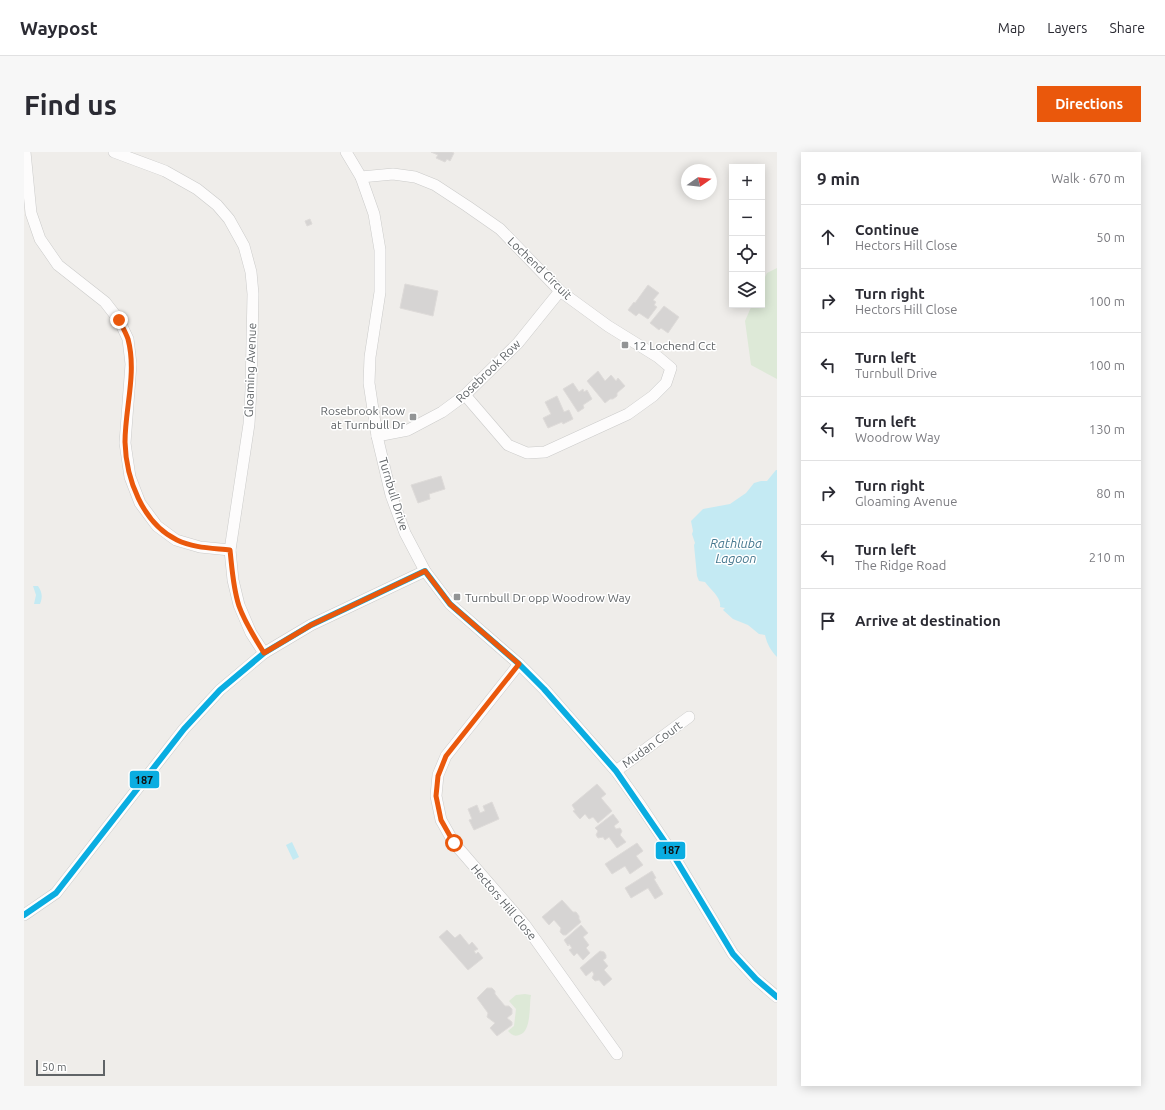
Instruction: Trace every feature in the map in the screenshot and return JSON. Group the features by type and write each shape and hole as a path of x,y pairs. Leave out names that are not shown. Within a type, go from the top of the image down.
{"street":[{"path":"25,152 31,213 40,239 58,265 105,302 119,320 128,339 131,364 125,443 130,477 140,504 158,526 176,540 200,547 230,550"},
{"name":"Gloaming Avenue","path":"114,152 165,171 197,189 217,205 229,220 244,246 251,272 253,294 251,390 249,424 230,550 233,580 239,605 251,633 264,653"},
{"name":"Turnbull Drive","path":"346,152 361,177 374,214 380,250 380,292 370,357 369,383 377,436 397,515 405,533 425,571 450,604 519,664 544,689 616,771 668,848 732,954 756,979 777,997"},
{"name":"Lochend Circuit","path":"361,177 393,174 415,177 435,185 500,229 560,291 608,326 658,357 671,368 666,383 653,396 628,414 545,452 526,453 508,445 465,395"},
{"name":"Rosebrook Row","path":"377,436 408,430 442,412 465,395 518,343 560,291"},
{"path":"24,915 56,893 184,729 220,690 264,653 311,625 425,571"},
{"name":"Hectors Hill Close","path":"519,664 446,756 438,776 436,796 441,820 454,843 525,925 617,1054"},
{"name":"Mudan Court","path":"616,771 689,717"}],"green space":[{"path":"777,268 777,379 751,365 745,321 751,308 765,308 765,277 767,273"},
{"path":"516,995 531,995 528,1023 523,1033 517,1036 508,1031 514,1026 516,1009 509,1001"}],"water":[{"name":"Rathluba Lagoon","path":"776,470 777,657 770,647 765,635 759,634 748,625 733,619 723,610 725,608 720,607 719,600 705,582 699,581 697,576 695,543 692,534 693,531 691,521 703,509 730,504 746,493 754,483 767,481"},
{"path":"33,586 38,586 42,595 40,604 34,604 36,595"},
{"path":"292,842 299,857 293,860 286,845"}],"building":[{"path":"431,152 454,153 450,161 447,159 445,162 436,158 438,155"},
{"path":"310,219 312,224 307,226 305,221"},
{"path":"405,284 438,291 433,316 400,308"},
{"path":"648,285 659,293 653,300 656,302 654,305 657,307 648,319 639,313 636,316 628,310"},
{"path":"664,306 679,317 668,333 661,328 659,330 650,323"},
{"path":"598,371 605,381 611,375 616,381 618,378 625,386 617,393 617,396 605,403 587,381"},
{"path":"573,383 579,392 583,389 584,392 587,390 592,399 583,405 584,408 578,412 563,389"},
{"path":"557,396 564,412 569,410 573,419 563,424 562,422 548,428 543,418 551,414 545,402"},
{"path":"441,476 445,489 429,494 430,499 418,503 411,485"},
{"path":"597,784 606,794 601,798 612,811 598,823 593,817 589,819 585,814 580,819 573,811 575,810 572,805"},
{"path":"492,802 499,819 474,830 469,820 472,819 468,809 477,805 480,813 485,811 483,806"},
{"path":"613,814 619,822 614,826 616,829 620,828 622,831 620,835 626,842 617,848 609,837 605,840 603,837 598,838 596,835 598,831 595,828"},
{"path":"637,843 643,851 636,856 643,865 630,874 625,866 612,874 605,864"},
{"path":"652,871 656,878 654,879 663,894 655,899 648,888 631,898 625,888"},
{"path":"562,900 573,912 576,912 581,922 566,935 563,935 560,932 561,928 554,920 549,925 542,917"},
{"path":"581,925 588,933 583,937 589,945 586,948 590,953 583,960 577,953 574,956 569,950 572,948 569,944 568,946 564,940"},
{"path":"447,930 455,938 460,934 469,945 472,942 478,949 474,951 476,954 478,952 483,958 468,970 439,937"},
{"path":"600,951 604,952 606,955 606,958 603,960 608,966 604,970 612,979 604,986 599,980 595,981 592,978 594,974 592,971 586,976 580,968"},
{"path":"487,988 492,988 505,1006 509,1006 512,1009 512,1014 507,1018 512,1022 512,1025 497,1036 490,1028 495,1023 487,1017 488,1013 477,998"}],"transit line":[{"name":"187","path":"24,915 56,893 184,729 220,690 264,653 311,625 425,571 450,604 519,664 544,689 616,771 669,848 733,954 756,979 777,997"}],"place":[{"name":"12 Lochend Cct","path":"625,345"},
{"name":"Rosebrook Row at Turnbull Dr","path":"413,417"},
{"name":"Turnbull Dr opp Woodrow Way","path":"457,597"}],"route":[{"path":"119,320 128,339 131,364 125,443 130,477 140,504 158,526 176,540 200,547 230,550 233,580 239,605 251,633 264,653 311,625 425,571 450,604 519,664 446,756 438,776 436,796 441,820 454,843"}]}
